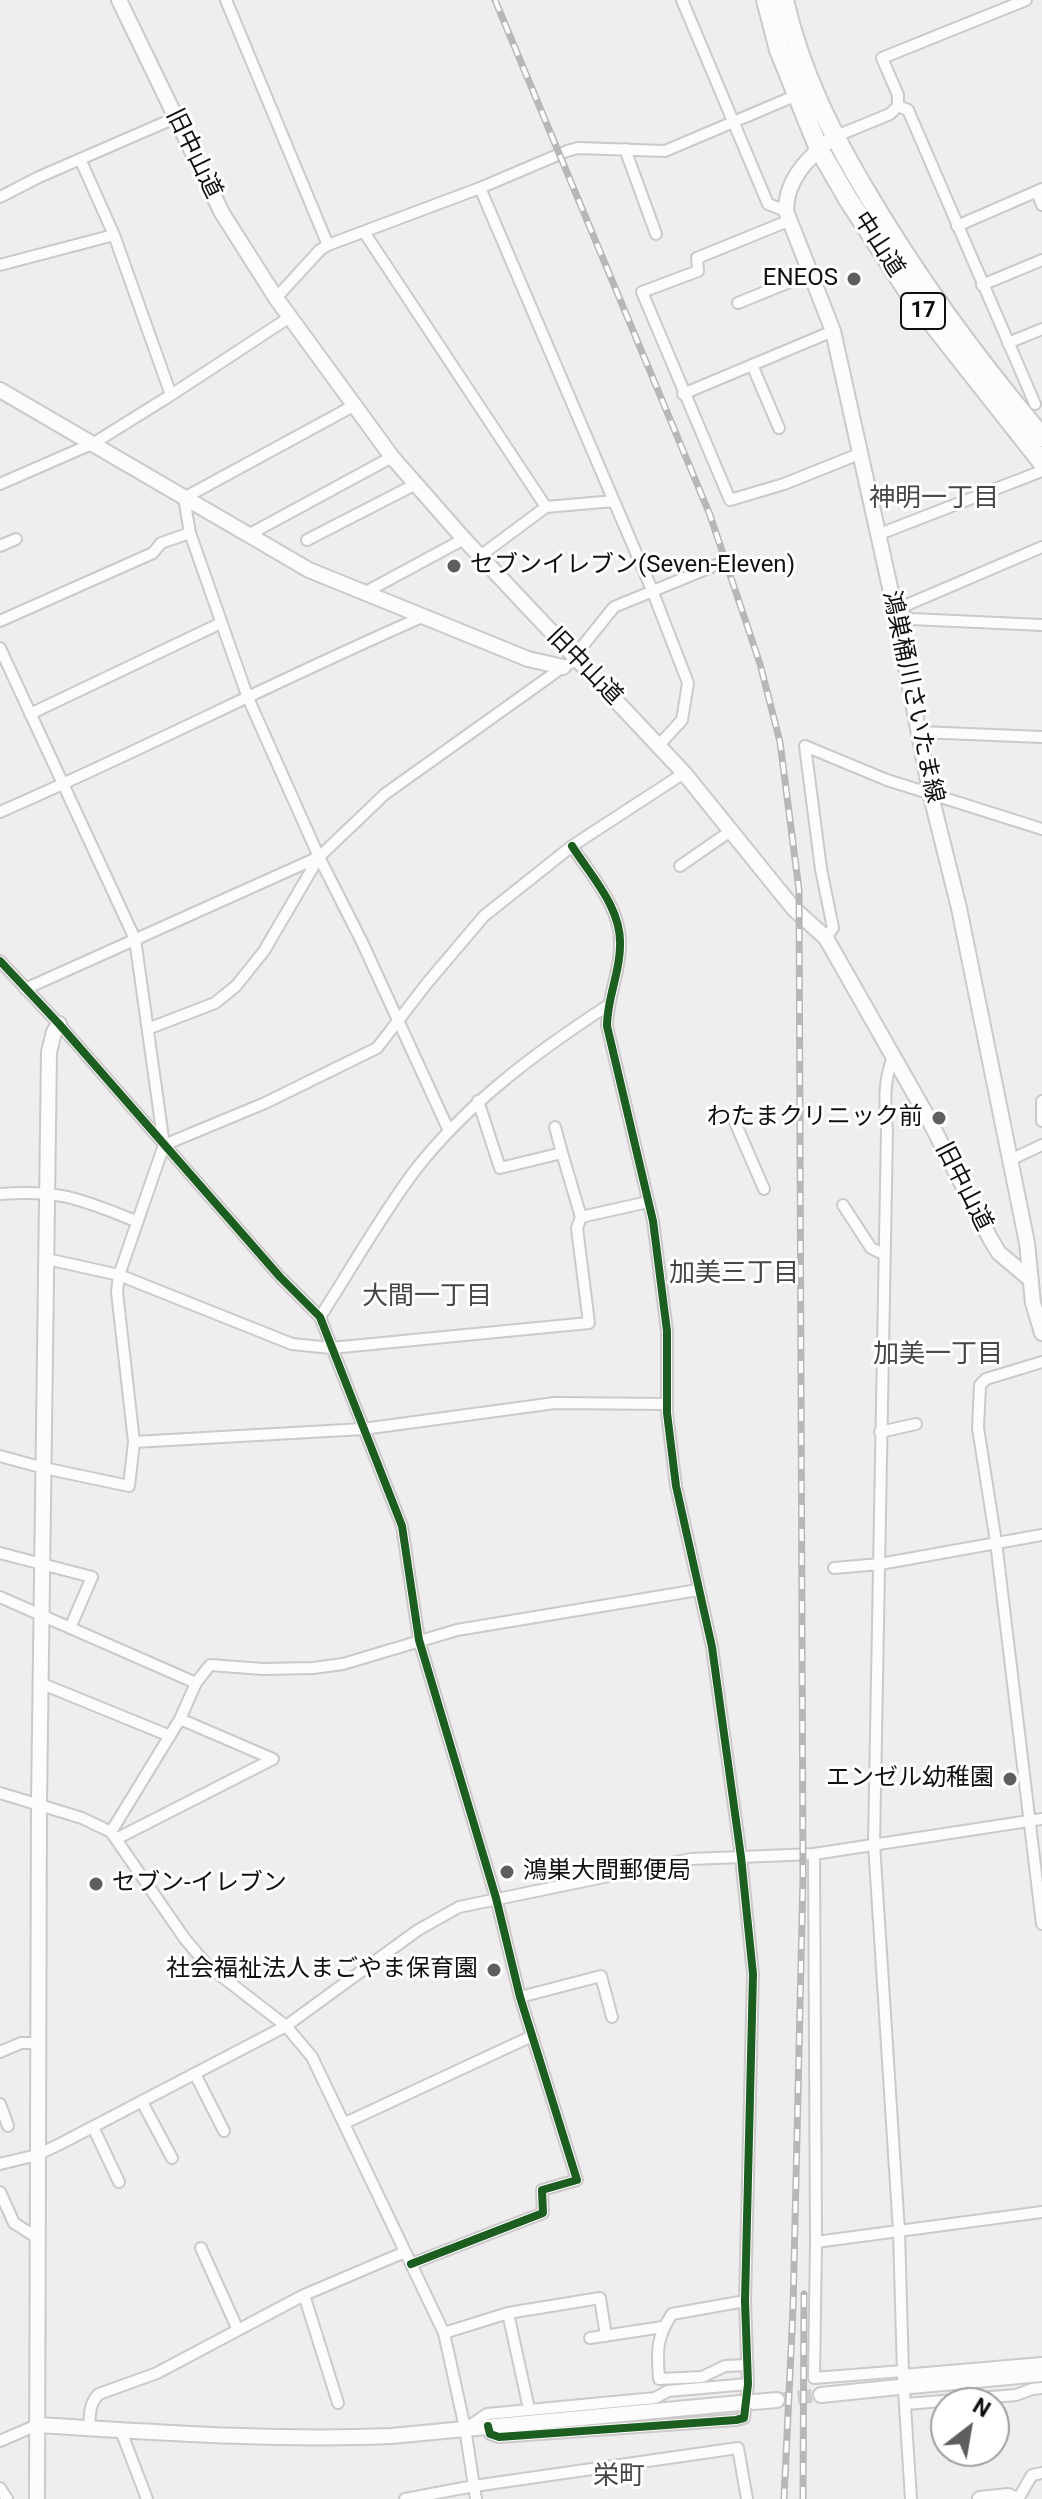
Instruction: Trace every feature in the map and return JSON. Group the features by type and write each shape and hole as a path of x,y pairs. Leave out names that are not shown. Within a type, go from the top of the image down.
{"highway":[{"name":"中山道","path":"766,0 779,50 797,95 911,296 1042,462"},
{"name":"中山道","path":"784,0 826,143 958,335 1032,405 1042,437"}],"street":[{"name":"旧中山道","path":"119,0 222,213 276,298 392,457 464,539 659,745 794,909 826,938 999,1253 1031,1280"},
{"path":"226,0 328,245"},
{"path":"682,0 768,204 787,216"},
{"path":"787,216 786,201 796,174 826,143 890,114 898,106 898,95 882,58 1026,0"},
{"path":"276,298 328,245 480,188 567,151 578,148 665,151 797,95"},
{"path":"898,106 908,110 1032,405"},
{"path":"0,197 175,118"},
{"path":"625,149 656,234"},
{"path":"80,159 114,235 171,395"},
{"path":"480,188 652,590 688,683 682,720 659,745"},
{"path":"957,226 1039,190 1042,205"},
{"path":"787,216 697,258 698,271 642,292 730,500 784,484 859,454"},
{"name":"鴻巣桶川さいたま線","path":"787,216 833,331 895,610 931,796 959,908 1027,1243 1031,1280"},
{"path":"364,232 546,507"},
{"path":"0,265 114,235"},
{"path":"982,285 1042,260"},
{"path":"738,303 809,274"},
{"path":"0,484 94,443 290,317"},
{"path":"1008,343 1042,329"},
{"path":"683,394 833,331"},
{"path":"752,365 779,428"},
{"path":"0,390 309,570 528,659 563,667"},
{"path":"184,498 355,405"},
{"path":"250,534 392,457"},
{"path":"877,535 1042,471"},
{"path":"307,540 416,484"},
{"path":"184,498 190,533 248,698 319,857 449,1131"},
{"path":"480,556 546,507 614,501"},
{"path":"0,621 153,553 161,543 190,533"},
{"path":"0,546 16,539"},
{"path":"363,594 464,539"},
{"path":"895,610 1042,547"},
{"path":"150,1028 215,1003 236,986 264,951 319,857 385,794 577,660 581,648 614,607 721,563"},
{"path":"895,610 911,619 1042,625"},
{"path":"0,812 422,617"},
{"path":"30,714 221,623"},
{"path":"0,1456 129,1486 134,1442 117,1292 119,1275 136,1221 164,1145 150,1028 135,939 1,652"},
{"path":"919,732 1042,737"},
{"path":"826,938 833,928 821,869 805,746 931,796 1042,829"},
{"path":"164,1145 265,1103 377,1048 397,1019 484,916 572,846 684,773"},
{"path":"680,866 732,830"},
{"path":"572,846 602,889 619,927 621,948 607,1006 607,1026 653,1221 664,1303 667,1404 676,1486 712,1647 741,1857 753,1974 745,2301 746,2408"},
{"path":"25,989 319,857"},
{"path":"0,961 280,1277 320,1317 402,1526 419,1640 496,1898 520,1997 577,2180 542,2190 543,2213 411,2264"},
{"path":"320,1317 412,1175 449,1131 478,1101 569,1030 607,1006"},
{"path":"37,2499 39,1803 49,1052 50,1042 59,1024"},
{"path":"893,1057 886,1073 884,1091 887,1130 874,1844 899,2231 911,2499"},
{"path":"478,1101 500,1168 562,1153"},
{"path":"1042,1101 1042,1121"},
{"path":"734,1120 764,1189"},
{"path":"47,1259 119,1275 292,1344 331,1348 589,1323 577,1228 581,1217 555,1127"},
{"path":"1010,1160 1042,1145"},
{"path":"0,1194 47,1192 73,1196 136,1221"},
{"path":"581,1217 648,1202"},
{"path":"843,1205 871,1248 883,1254"},
{"path":"1031,1280 1033,1303 1042,1333"},
{"path":"1042,1362 986,1379 980,1385 978,1428 1036,1820 1042,1924"},
{"path":"134,1442 363,1429 555,1403 667,1404"},
{"path":"880,1432 916,1424"},
{"path":"834,1568 880,1564 1042,1535"},
{"path":"0,1553 92,1577 70,1628"},
{"path":"114,1836 180,1719 196,1683 210,1665 313,1668 343,1664 457,1630 698,1590"},
{"path":"0,1597 196,1683"},
{"path":"40,1683 170,1736"},
{"path":"114,1836 273,1759 180,1719"},
{"path":"0,1793 82,1818 114,1836 185,1939 207,1965 286,2026 312,2057 444,2333 465,2428 476,2499"},
{"path":"0,2164 37,2155 286,2026 418,1930 459,1907 691,1859 814,1854 1036,1820"},
{"path":"814,1854 814,2378 904,2380 1042,2374"},
{"path":"520,1997 601,1976 612,2017"},
{"path":"345,2123 532,2036"},
{"path":"0,2052 21,2043 38,2043"},
{"path":"195,2074 224,2131"},
{"path":"142,2102 172,2158"},
{"path":"0,2104 8,2126"},
{"path":"93,2127 119,2182"},
{"path":"0,2192 14,2223 36,2237"},
{"path":"816,2242 1042,2212"},
{"path":"201,2248 238,2330"},
{"path":"89,2428 90,2408 99,2394 157,2373 304,2295 405,2252"},
{"path":"304,2295 338,2403"},
{"path":"444,2333 508,2313 600,2298 606,2336"},
{"path":"745,2301 672,2314 663,2327 657,2345 659,2379 702,2377 725,2366 747,2365"},
{"path":"508,2313 529,2409"},
{"path":"590,2338 663,2327"},
{"path":"821,2395 904,2380 1042,2363"},
{"path":"465,2428 487,2414 655,2398 668,2391 748,2384"},
{"path":"906,2404 1016,2395 1042,2388"},
{"path":"0,2441 37,2425 121,2431 346,2438 746,2408 777,2400"},
{"path":"121,2431 147,2499"},
{"path":"405,2499 474,2486 738,2448 747,2499"},
{"path":"980,2499 1008,2496 1017,2499 1032,2475 1042,2473"},
{"path":"0,2488 7,2499"}],"tunnel":[{"path":"777,2400 821,2395"}],"railway":[{"path":"495,0 710,515 760,664 780,742 799,890 803,1877 793,2309 784,2499"},
{"path":"803,2499 804,2294"}],"cycle path":[{"path":"488,2426 490,2434 499,2437 736,2420 744,2418 748,2384 745,2301 753,1974 741,1857 712,1647 676,1486 667,1413 667,1331 653,1221 607,1026 618,966 619,932 604,893 572,846"},
{"path":"0,961 280,1277 320,1317 402,1526 419,1640 496,1898 520,1997 577,2180 542,2190 543,2213 411,2264"}],"place":[{"name":"ENEOS","path":"854,279"},
{"name":"セブンイレブン(Seven-Eleven)","path":"454,566"},
{"name":"わたまクリニック前","path":"939,1118"},
{"name":"エンゼル幼稚園","path":"1010,1779"},
{"name":"鴻巣大間郵便局","path":"507,1872"},
{"name":"セブン-イレブン","path":"96,1884"},
{"name":"社会福祉法人まごやま保育園","path":"494,1970"}],"district":[{"name":"神明一丁目","path":"934,499"},
{"name":"加美三丁目","path":"734,1274"},
{"name":"大間一丁目","path":"427,1297"},
{"name":"加美一丁目","path":"938,1355"},
{"name":"栄町","path":"619,2477"}]}
